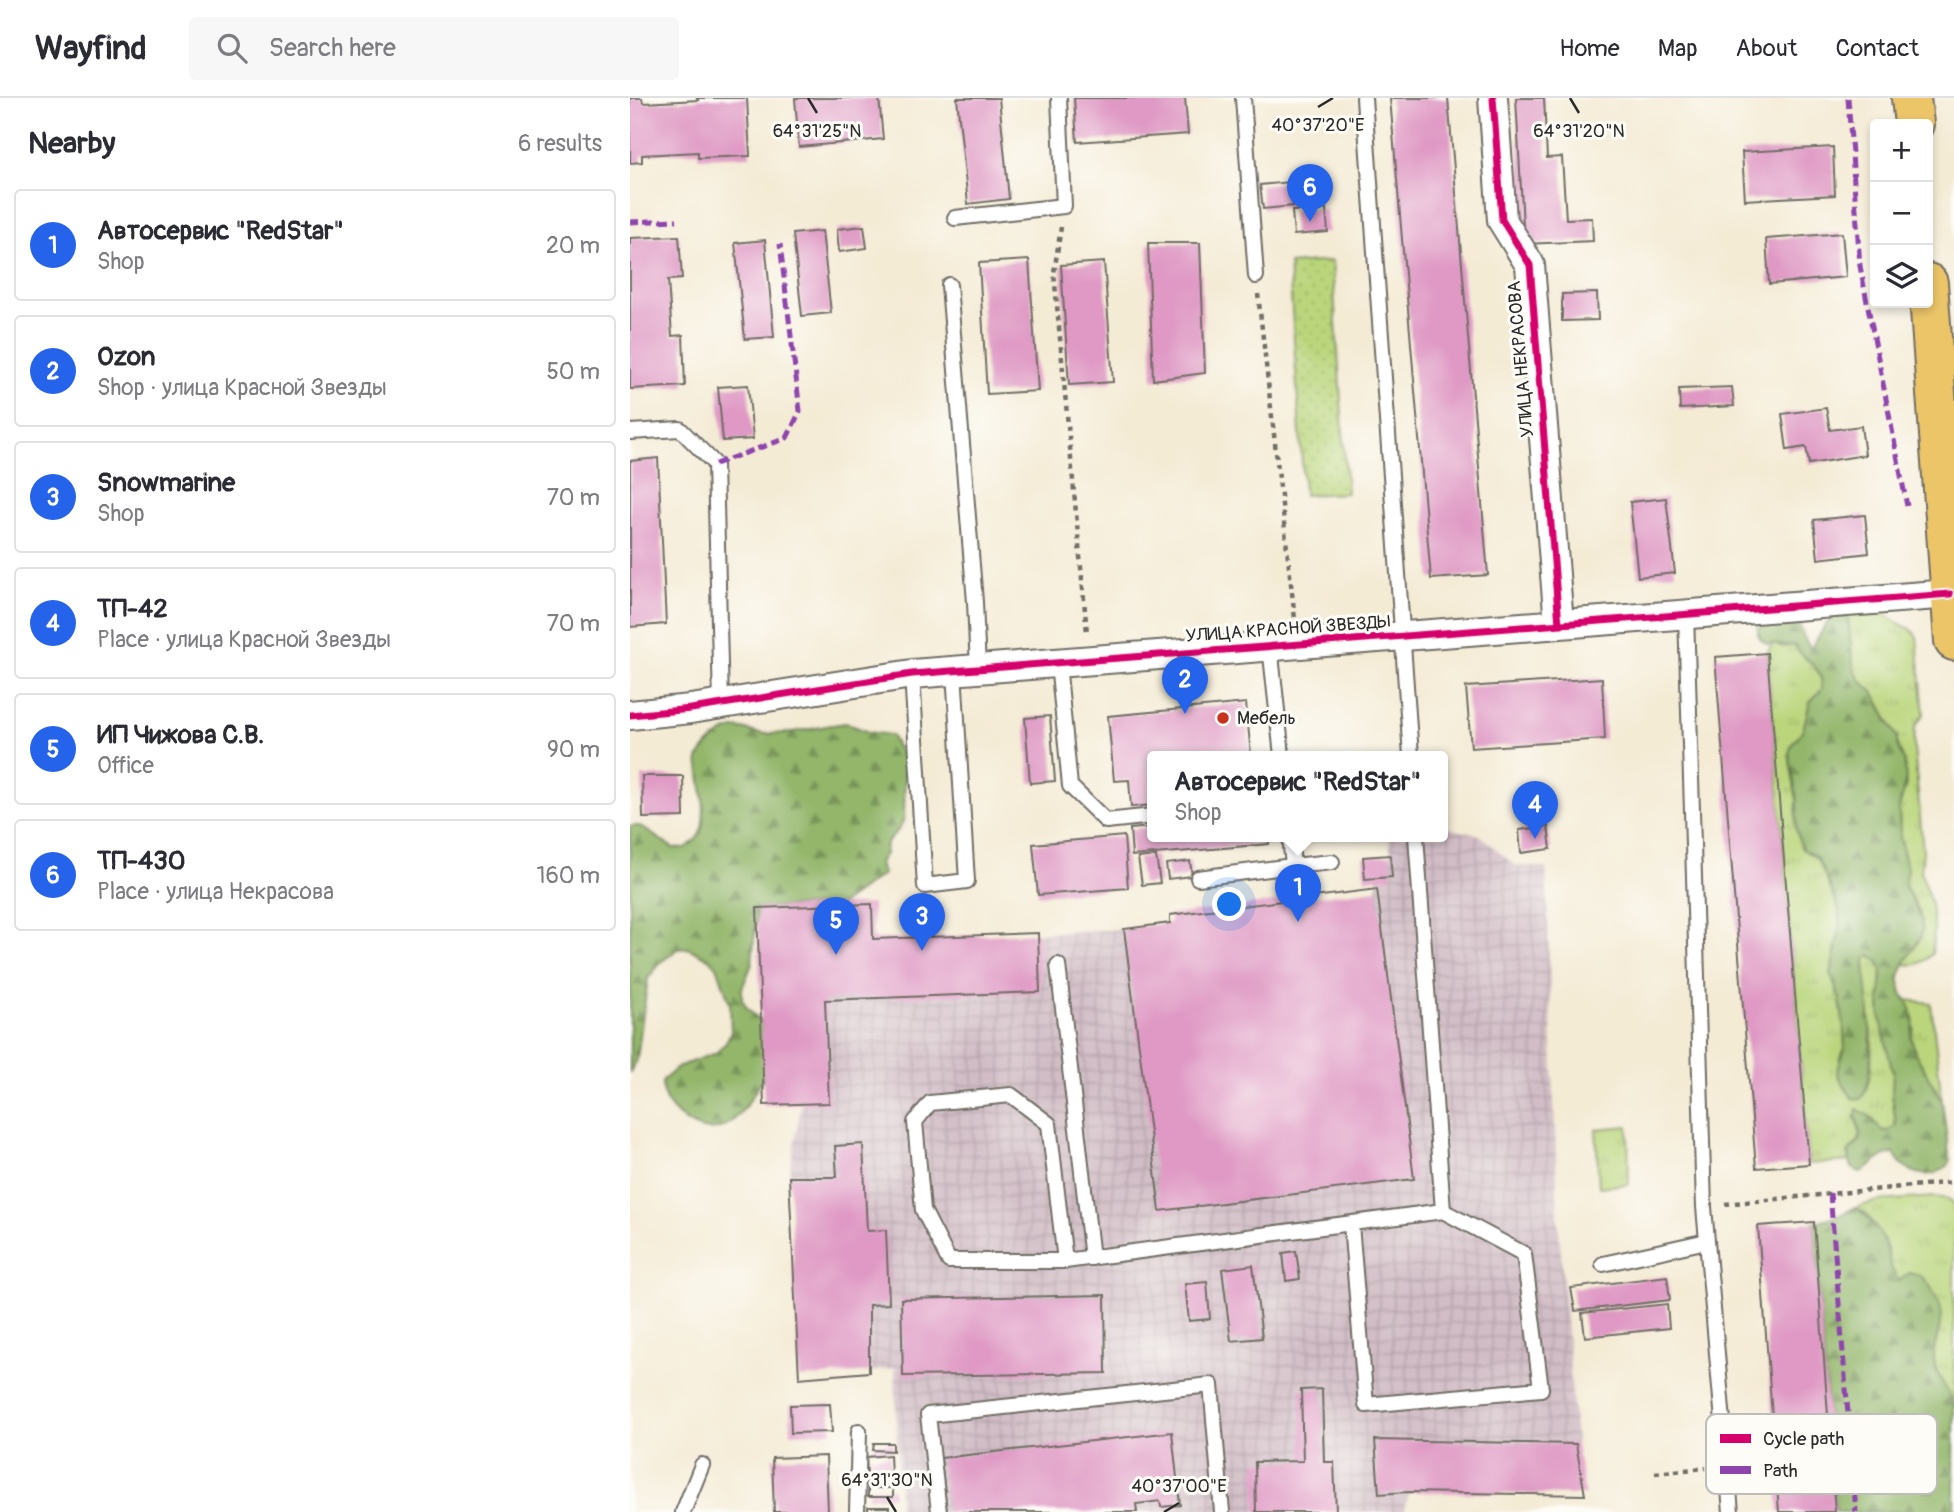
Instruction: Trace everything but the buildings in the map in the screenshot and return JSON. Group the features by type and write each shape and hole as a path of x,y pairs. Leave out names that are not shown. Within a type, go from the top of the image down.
{"main road":[{"path":"1911,98 1913,119"},
{"path":"1930,308 1954,641"}],"street":[{"name":"УЛИЦА НЕКРАСОВА","path":"1493,98 1502,220 1530,265 1559,624"},
{"name":"УЛИЦА КРАСНОЙ ЗВЕЗДЫ","path":"630,715 721,704 912,674 1950,594"}],"lane":[{"path":"955,218 1064,206 1059,98"},
{"path":"1243,98 1255,276"},
{"path":"1364,98 1411,751"},
{"path":"912,674 925,886 967,881 966,670 975,602 949,285"},
{"path":"630,432 680,429 715,464 721,704"},
{"path":"1686,613 1704,1207 1722,1414"},
{"path":"1282,751 1284,645"},
{"path":"1058,663 1070,786 1106,821 1147,817"},
{"path":"1291,842 1293,866"},
{"path":"1416,842 1443,1211"},
{"path":"1198,878 1332,862"},
{"path":"1058,965 1092,1258"},
{"path":"1065,1261 1049,1124 1012,1095 930,1103 915,1122 923,1210 949,1261 1065,1261 1443,1211 1524,1254 1541,1389 1366,1405 1351,1224"},
{"path":"1603,1264 1707,1241"},
{"path":"939,1512 928,1415 1211,1385 1222,1512"},
{"path":"857,1512 859,1431"},
{"path":"683,1512 702,1465"},
{"path":"1729,1494 1731,1512"}],"path":[{"path":"1064,206 1054,273 1089,660"},
{"path":"1255,276 1284,645"},
{"path":"1704,1207 1954,1182"},
{"path":"1655,1474 1706,1468"}],"shaded area":[{"path":"1448,828 1480,835 1514,865 1546,868 1558,1218 1576,1444 1375,1440 1379,1494 1408,1492 1405,1512 899,1512 895,1368 869,1372 863,1145 835,1146 837,1177 789,1177 801,1104 828,1103 825,1000 1040,992 1038,933 1124,929 1160,1211 1377,889 1377,878 1392,877 1389,842 1448,842"}],"green space":[{"path":"1332,261 1347,493 1304,495 1289,264"},
{"path":"1885,613 1910,629 1917,637 1924,714 1915,727 1914,747 1923,851 1921,872 1931,904 1934,930 1932,954 1923,962 1913,965 1904,964 1920,913 1905,886 1907,869 1900,837 1899,808 1906,785 1904,761 1897,745 1897,737 1881,706 1853,667 1848,619 1841,614"},
{"path":"1841,614 1848,618 1853,667 1860,680 1873,692 1897,737 1897,745 1904,760 1906,777 1899,808 1900,837 1907,869 1905,886 1922,921 1921,937 1904,964 1899,978 1902,993 1910,1006 1914,1021 1911,1037 1915,1053 1942,1101 1950,1162 1936,1173 1920,1174 1913,1171 1905,1167 1894,1154 1880,1158 1860,1172 1852,1168 1849,1154 1860,1138 1857,1109 1871,1117 1881,1130 1889,1131 1896,1125 1892,1093 1893,1074 1881,1020 1882,971 1879,962 1871,955 1865,959 1870,1074 1860,1099 1852,1098 1838,1075 1845,1048 1844,1029 1840,1000 1831,975 1839,931 1839,910 1817,858 1802,849 1799,840 1796,829 1797,800 1789,753 1792,744 1803,730 1810,702 1822,689 1822,681 1816,669 1794,645 1767,644 1759,637 1758,632 1760,622 1797,619 1811,648 1832,616"},
{"path":"1773,643 1783,647 1794,645 1816,669 1822,681 1822,689 1810,702 1803,730 1792,744 1790,762 1797,800 1796,829 1809,853 1822,868 1839,910 1839,931 1831,974 1840,1000 1844,1029 1845,1048 1838,1075 1847,1091 1871,1068 1872,1036 1867,1014 1865,959 1871,954 1879,962 1882,971 1881,1020 1893,1074 1896,1126 1889,1131 1880,1130 1871,1117 1854,1116 1860,1130 1860,1138 1848,1153 1850,1161 1809,1164 1767,653"},
{"path":"846,723 868,732 891,735 905,762 904,819 886,844 885,854 879,863 883,874 840,905 757,908 752,964 742,988 742,999 764,1025 766,1063 763,1076 746,1105 730,1123 711,1130 700,1128 689,1123 670,1106 665,1099 662,1081 680,1066 716,1053 725,1044 731,1032 730,1004 717,966 688,948 678,949 662,961 648,978 637,1058 630,1073 630,826 640,826 673,848 686,848 702,829 703,799 698,759 716,738 738,728 757,733 779,734"},
{"path":"1906,1000 1931,1003 1942,1101 1915,1053 1911,1037 1914,1029"},
{"path":"1628,1126 1629,1184 1599,1187 1596,1129"},
{"path":"1935,1197 1954,1203 1954,1403 1935,1364 1934,1350 1939,1328 1892,1272 1887,1250 1878,1230 1865,1212 1854,1208 1878,1201"},
{"path":"1854,1208 1865,1215 1879,1231 1892,1270 1899,1281 1909,1273 1921,1276 1929,1284 1940,1305 1942,1316 1934,1349 1934,1361 1954,1403 1954,1512 1835,1512 1834,1494 1937,1494 1937,1414 1828,1414 1814,1222 1838,1216"}],"marked path":[{"path":"1848,98 1860,266 1907,506"},
{"path":"630,222 677,220"},
{"path":"715,464 787,438 800,411 780,244"},
{"path":"1830,1193 1848,1414"},
{"path":"1855,1494 1856,1512"}],"cycle path":[{"path":"1493,98 1502,220 1530,265 1559,624"},
{"path":"630,715 691,709 912,674 1950,594"}],"place":[{"name":"ТП-430","path":"1310,222"},
{"name":"Ozon","path":"1185,714"},
{"name":"Мебель","path":"1223,718"},
{"name":"ТП-42","path":"1535,839"},
{"name":"Автосервис \"RedStar\"","path":"1298,922"},
{"name":"Snowmarine","path":"922,951"},
{"name":"ИП Чижова С.В.","path":"836,955"}]}
